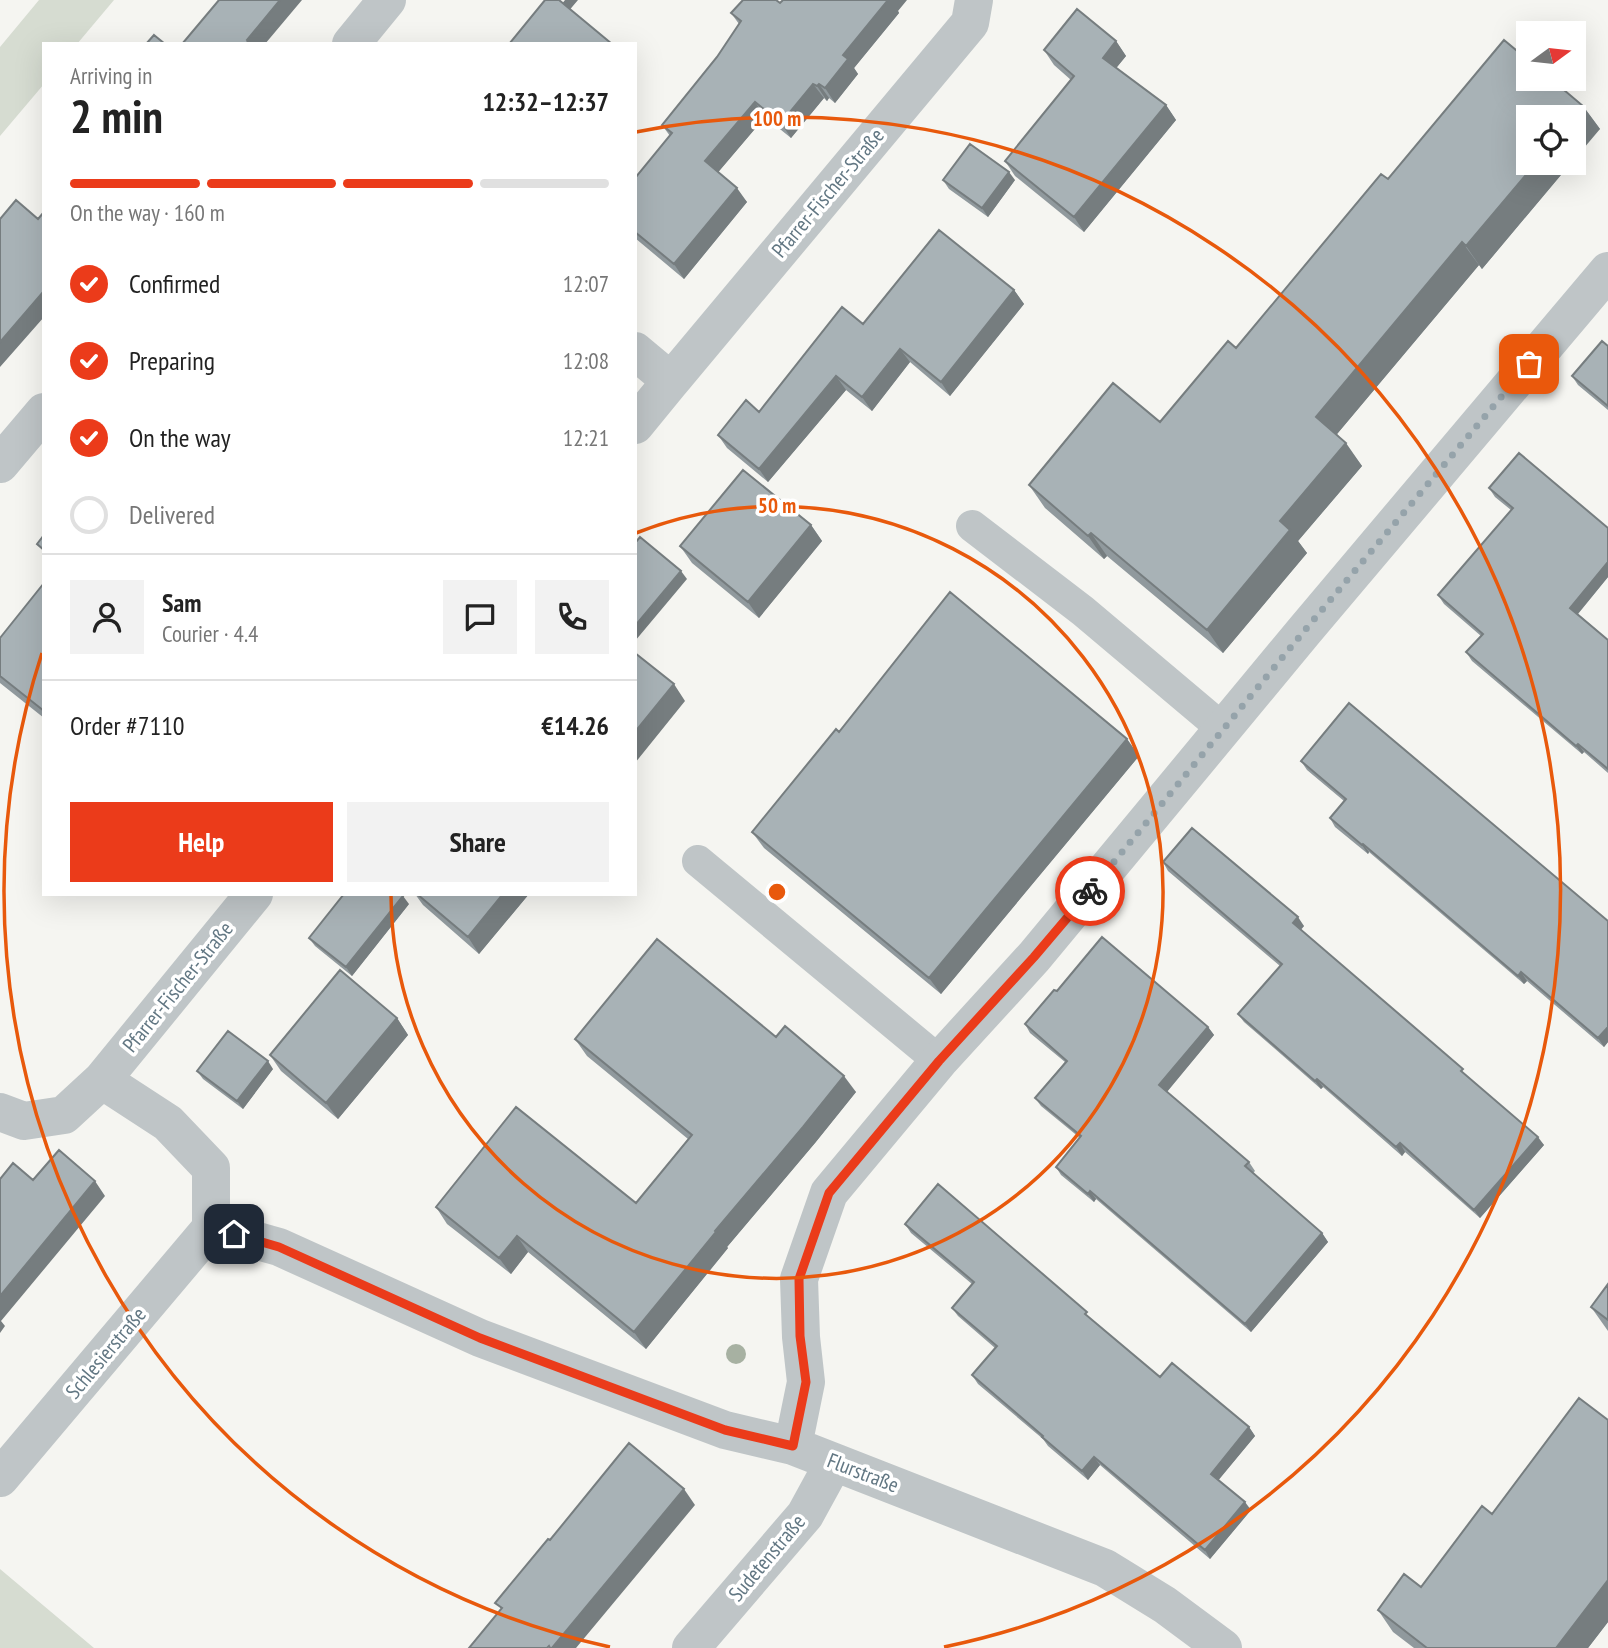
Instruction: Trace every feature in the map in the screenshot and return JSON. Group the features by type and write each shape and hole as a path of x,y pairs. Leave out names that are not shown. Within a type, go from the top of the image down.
{"street":[{"path":"353,42 387,0"},
{"name":"Pfarrer-Fischer-Straße","path":"637,423 970,23 974,0"},
{"path":"793,1446 806,1382 800,1336 799,1279 829,1193 939,1061 1034,957 1608,271"},
{"path":"637,353 671,381"},
{"path":"0,464 42,414"},
{"name":"Pfarrer-Fischer-Straße","path":"0,1112 24,1121 64,1115 102,1080 252,896"},
{"path":"102,1080 168,1123 211,1168 211,1228"},
{"name":"Flurstraße","path":"211,1228 279,1247 480,1338 725,1430 793,1446 1105,1568 1165,1605 1223,1648"},
{"name":"Schlesierstraße","path":"0,1478 211,1228"},
{"name":"Sudetenstraße","path":"691,1648 805,1515 834,1462"}],"lane":[{"path":"972,526 1083,611 1223,729"},
{"path":"698,861 939,1061"}],"shaded area":[{"path":"39,0 114,0 79,42 42,42 42,86 0,136 0,47"},
{"path":"0,1569 94,1648 0,1648"}],"building":[{"path":"219,0 280,0 247,42 184,42"},
{"path":"545,0 559,0 610,42 511,42"},
{"path":"743,0 776,0 780,3 783,0 888,0 843,55 848,59 825,88 813,84 781,123 755,102 705,161 737,188 674,264 637,234 637,176 672,133 662,125 717,57 741,21 731,13"},
{"path":"1077,9 1116,41 1103,58 1166,105 1074,217 1005,161 1074,76 1044,50"},
{"path":"154,35 163,42 148,42"},
{"path":"1504,40 1516,50 1516,91 1565,91 1582,105 1516,105 1516,175 1526,175 1466,246 1462,242 1316,417 1346,443 1280,521 1290,530 1207,630 1091,533 1088,536 1029,485 1113,383 1160,422 1228,341 1236,348 1381,174 1388,179"},
{"path":"970,144 1009,172 982,208 943,180"},
{"path":"16,200 38,219 42,214 42,293 0,342 0,219"},
{"path":"939,230 1014,290 941,382 900,349 862,397 836,376 759,469 718,435 746,400 759,412 842,307 863,324"},
{"path":"1602,341 1608,346 1608,406 1572,376"},
{"path":"1519,453 1608,528 1608,562 1570,608 1608,640 1608,769 1578,744 1576,746 1466,652 1483,634 1438,595 1513,508 1489,488"},
{"path":"743,470 811,525 748,602 680,546"},
{"path":"640,537 681,571 637,624 637,541"},
{"path":"42,586 42,709 0,676 0,638"},
{"path":"950,592 1127,739 929,978 752,832 836,729 839,732"},
{"path":"637,655 674,684 637,730"},
{"path":"1349,703 1608,921 1608,1027 1598,1038 1521,972 1518,976 1330,818 1346,799 1301,761"},
{"path":"1192,828 1298,917 1293,923 1538,1137 1474,1210 1400,1143 1396,1147 1238,1014 1282,964 1163,862"},
{"path":"342,896 403,896 346,967 309,938"},
{"path":"419,896 501,896 468,937"},
{"path":"1102,937 1208,1027 1159,1085 1249,1162 1245,1166 1322,1233 1245,1324 1090,1191 1088,1194 1056,1167 1081,1136 1035,1098 1067,1061 1025,1024"},
{"path":"657,939 776,1037 785,1026 844,1076 634,1332 517,1236 499,1258 436,1207 516,1107 636,1203 692,1135 575,1039"},
{"path":"340,970 397,1018 326,1103 270,1055"},
{"path":"228,1031 268,1061 237,1101 197,1071"},
{"path":"59,1150 95,1181 0,1296 0,1179 13,1163 33,1180"},
{"path":"938,1184 1160,1377 1172,1363 1249,1427 1211,1474 1245,1502 1205,1550 1094,1457 1082,1471 972,1375 997,1346 952,1308 974,1282 905,1224"},
{"path":"1608,1284 1608,1320 1591,1307"},
{"path":"1579,1398 1608,1420 1608,1580 1556,1648 1427,1648 1378,1610 1404,1574 1421,1587 1482,1506 1492,1514"},
{"path":"629,1443 684,1489 552,1648 469,1648 502,1608 495,1603"}],"way so far":[{"path":"1090,891 1529,364"}],"route":[{"path":"234,1234 279,1247 480,1338 725,1430 793,1446 806,1382 800,1336 799,1279 829,1193 939,1061 1090,891"}]}
